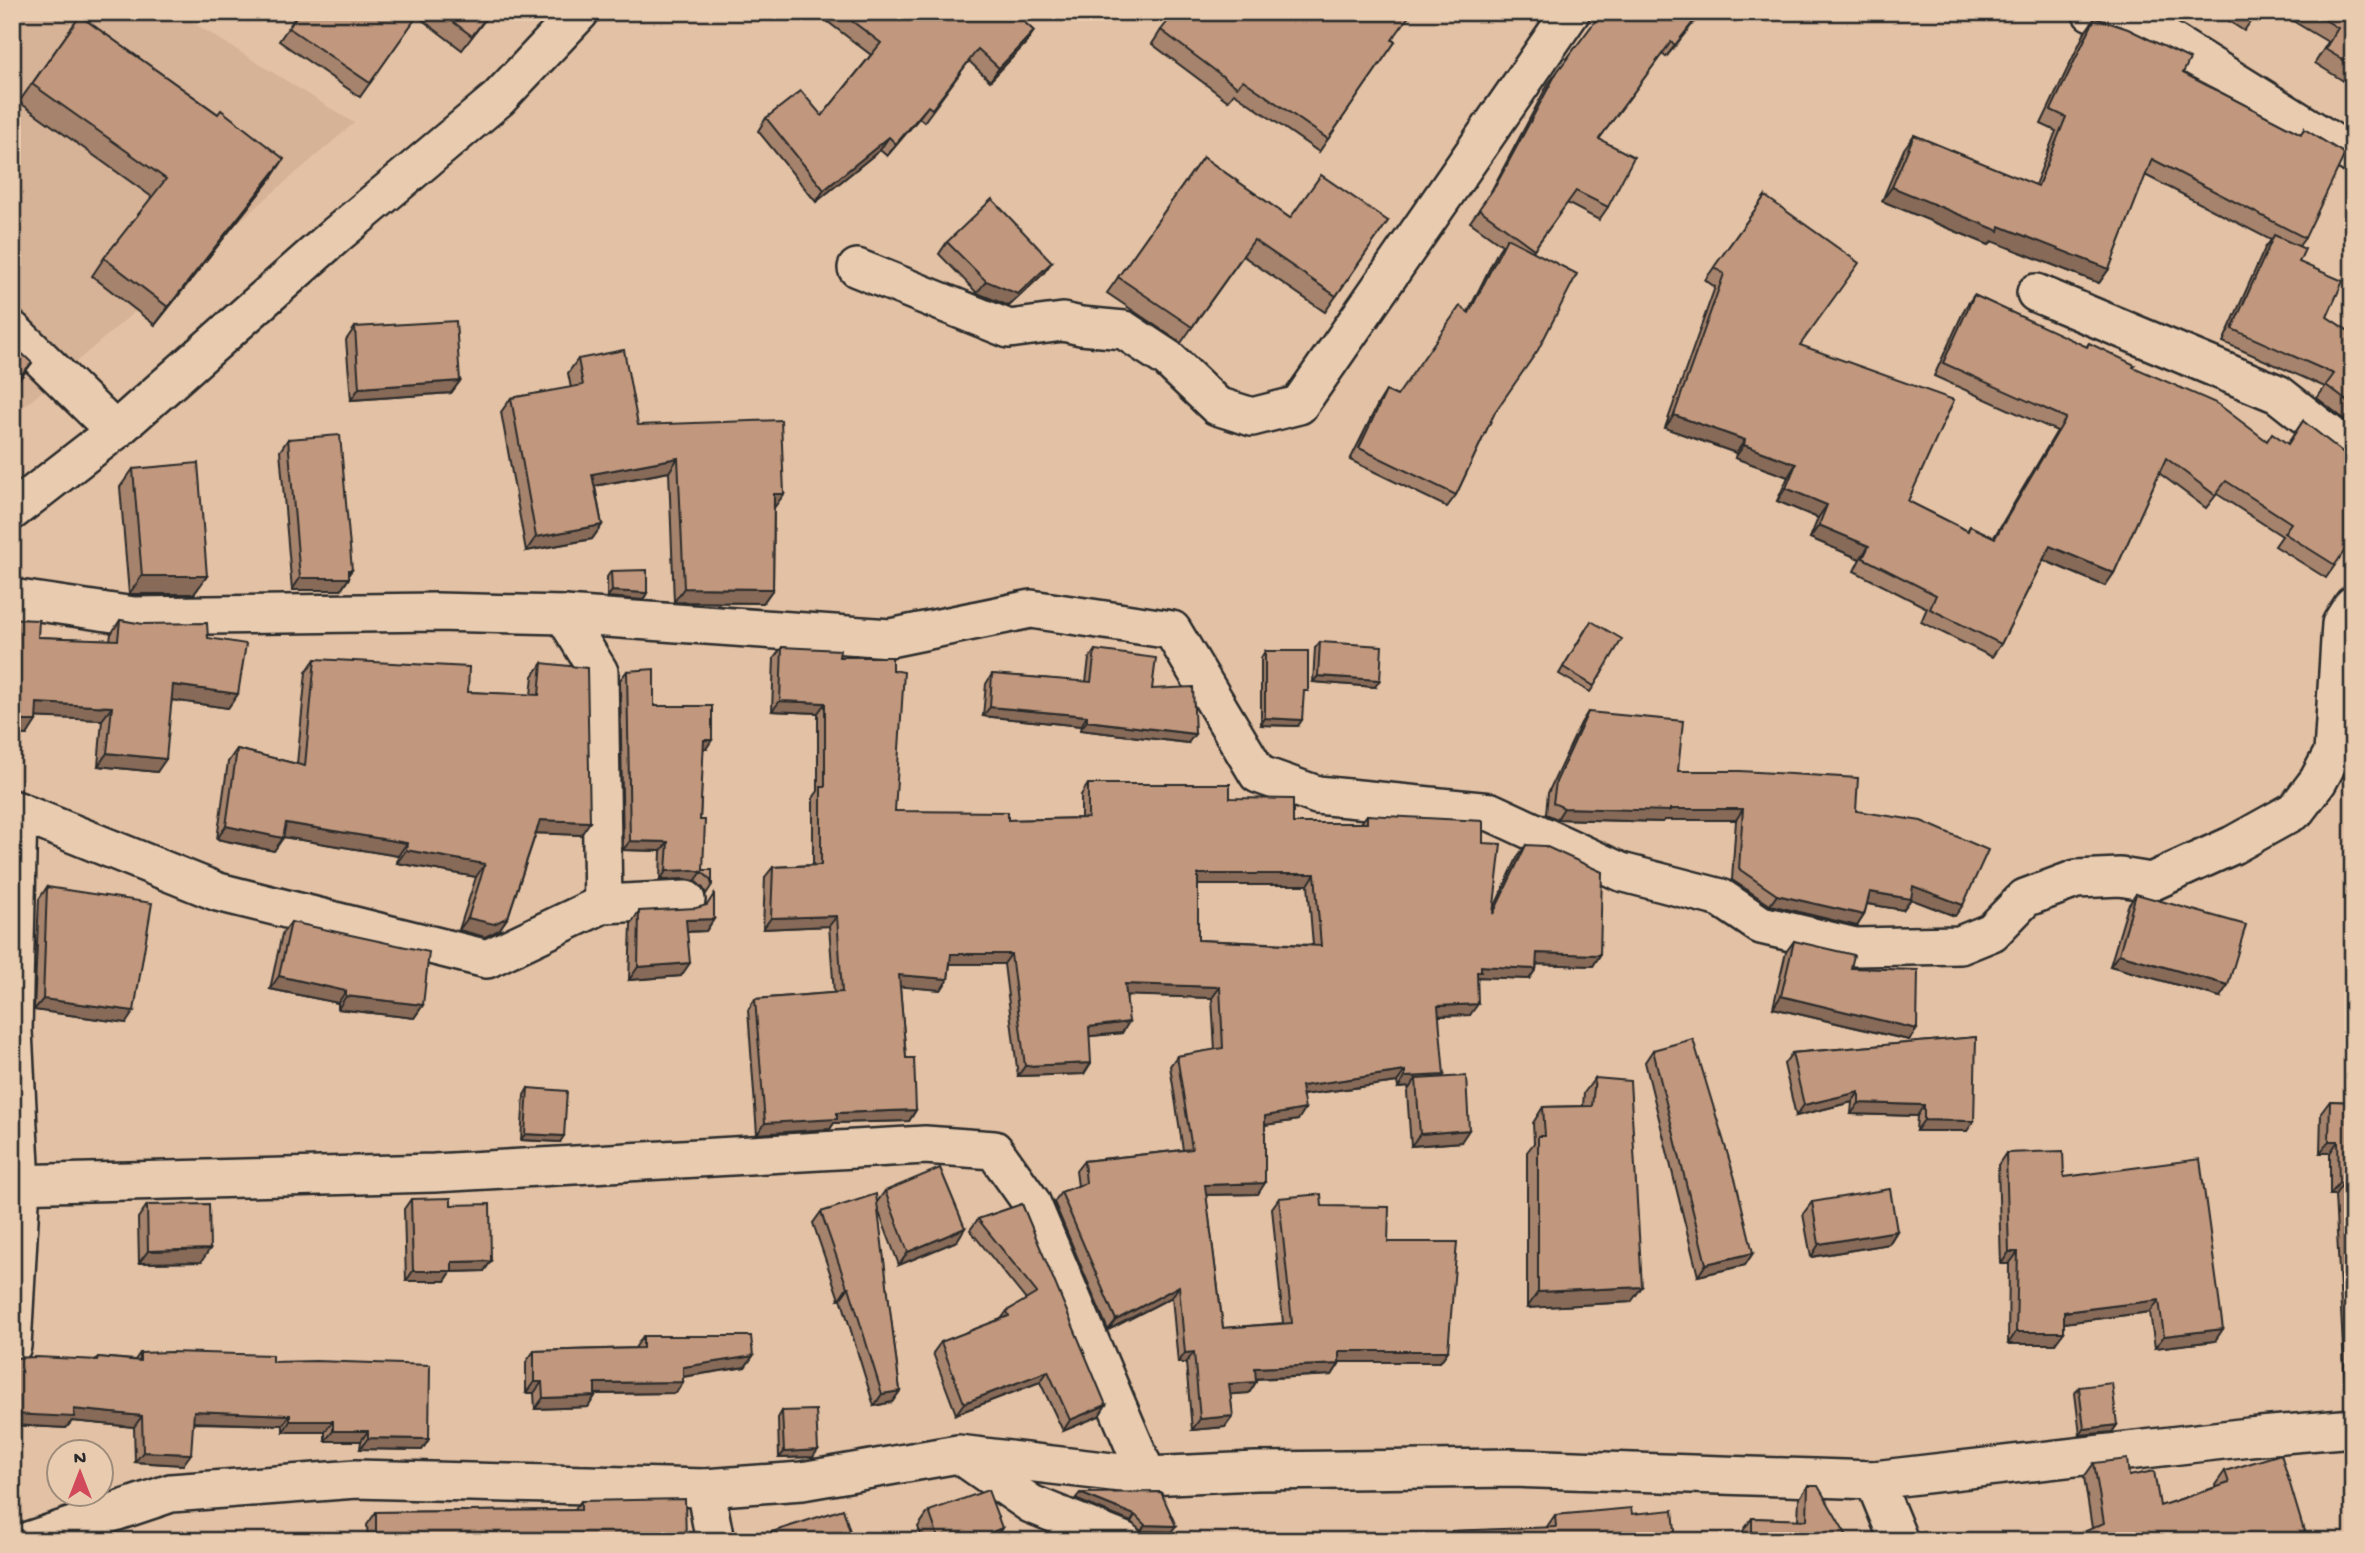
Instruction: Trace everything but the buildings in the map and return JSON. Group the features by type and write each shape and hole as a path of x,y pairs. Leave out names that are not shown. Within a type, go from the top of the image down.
{"street":[{"path":"12,511 115,431 336,235 498,99 579,12"},
{"path":"857,268 1009,329 1063,322 1124,330 1168,359 1217,407 1252,417 1299,405 1571,12"},
{"path":"2091,12 2162,36 2353,155"},
{"path":"2036,293 2278,394 2353,453"},
{"path":"12,330 115,431"},
{"path":"12,598 134,616 436,612 564,615 890,638 1031,608 1172,629 1258,774 1317,795 1491,812 1621,872 1721,898 1761,925 1856,947 1960,945 1992,932 2025,898 2076,879 2120,877 2151,882 2233,845 2296,810 2318,781 2333,753 2341,624 2353,605"},
{"path":"564,615 599,672 603,904"},
{"path":"12,1346 16,1184 12,1031 15,810 218,892 487,959 603,904 686,900"},
{"path":"16,1184 434,1173 925,1144 995,1150 1031,1202 1147,1475"},
{"path":"28,1541 171,1493 356,1479 705,1488 802,1480 958,1454 1147,1475 1511,1468 1874,1480 2249,1437 2353,1428"},
{"path":"958,1454 1031,1504 1123,1541"},
{"path":"1874,1480 1899,1541"},
{"path":"705,1488 715,1541"}],"shaded area":[{"path":"12,12 176,12 354,123 12,417"}]}
